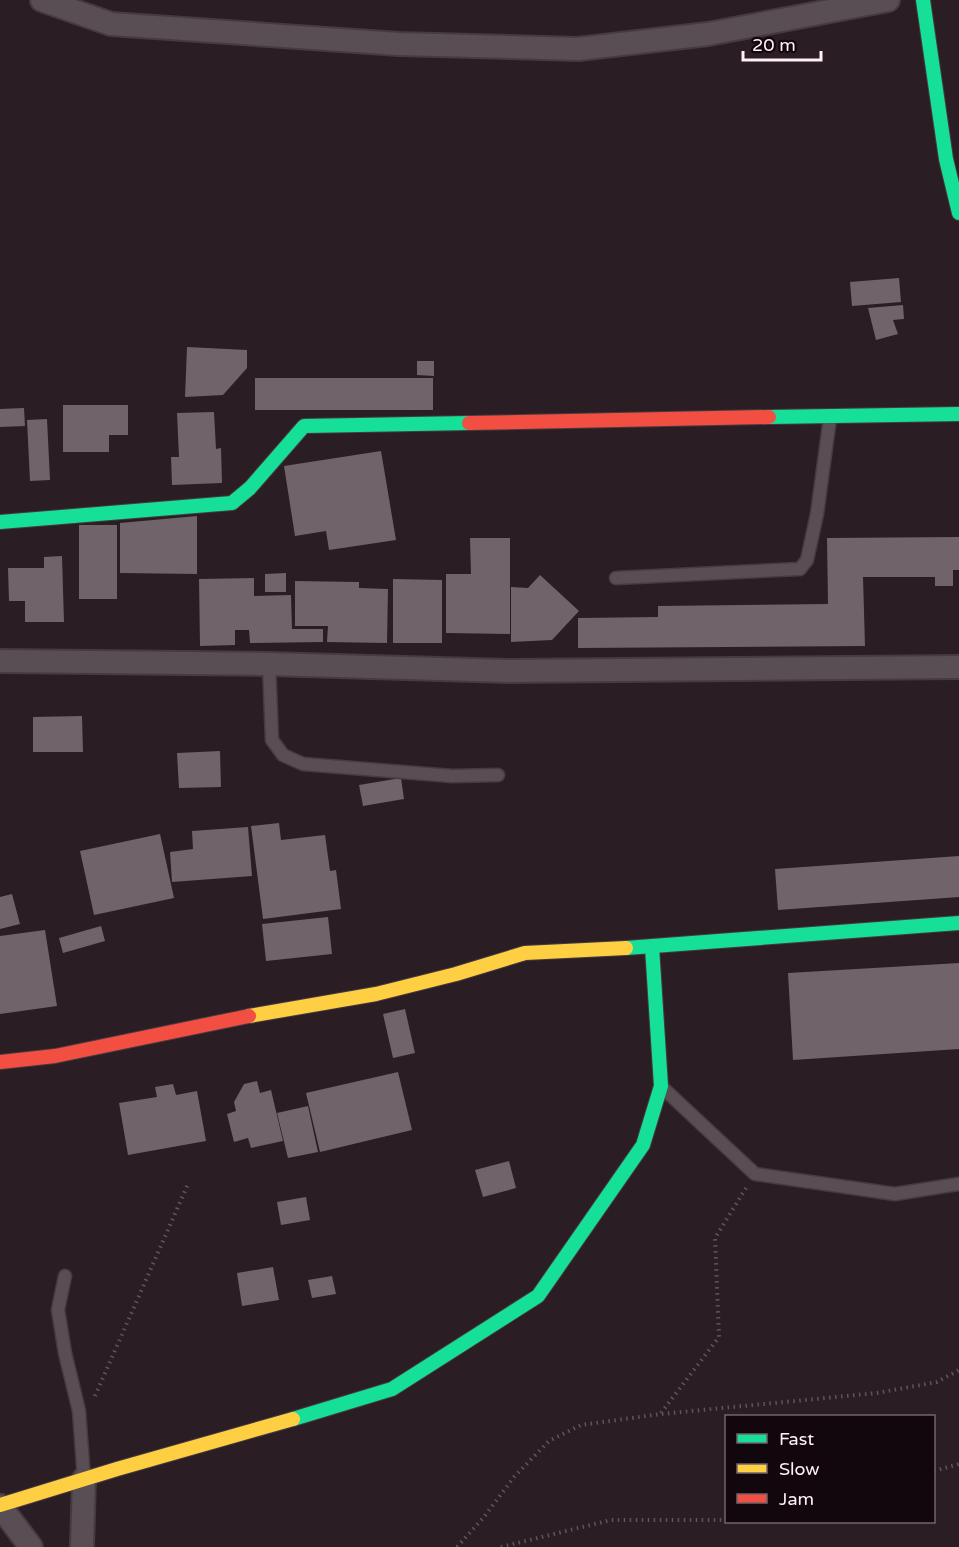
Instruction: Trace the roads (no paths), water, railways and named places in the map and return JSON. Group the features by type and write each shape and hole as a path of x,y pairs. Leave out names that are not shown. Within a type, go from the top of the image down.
{"street":[{"path":"42,0 111,24 399,44 578,49 708,34 888,0"},
{"path":"923,0 946,159 959,213"},
{"path":"0,522 232,502 250,488 304,426 959,414"},
{"path":"0,661 269,664 508,671 959,667"},
{"path":"0,1062 56,1056 215,1023 376,994 456,974 525,953 652,947 959,923"},
{"path":"31,1547 0,1506 84,1479 255,1431 392,1389 538,1296 643,1144 661,1086 652,947"},
{"path":"82,1547 84,1479"}],"lane":[{"path":"616,578 800,569 807,560 817,514 830,417"},
{"path":"269,664 272,740 282,755 303,764 452,776 498,775"},
{"path":"661,1086 755,1174 895,1194 959,1184"},
{"path":"65,1276 58,1310 64,1353 78,1411 84,1479"}]}
